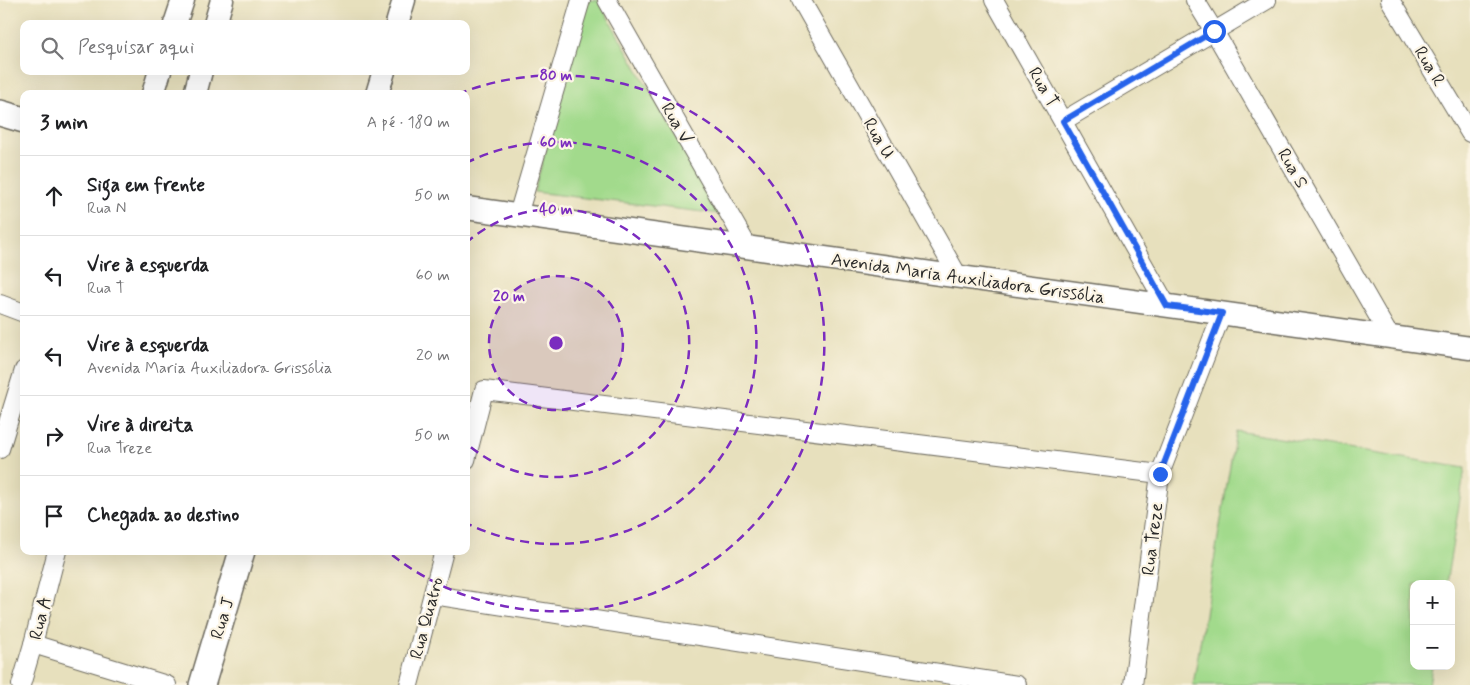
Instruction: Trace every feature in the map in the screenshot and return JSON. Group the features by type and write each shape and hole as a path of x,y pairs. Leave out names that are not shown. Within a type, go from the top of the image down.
{"main road":[{"path":"0,113 20,119"},
{"name":"Rua J","path":"202,685 241,555"}],"street":[{"path":"176,20 183,0"},
{"path":"216,20 222,0"},
{"path":"398,20 404,0"},
{"path":"518,215 581,0"},
{"name":"Rua V","path":"607,0 748,247"},
{"name":"Rua U","path":"801,0 958,276"},
{"name":"Rua T","path":"994,0 1167,306"},
{"name":"Rua S","path":"1195,0 1390,337"},
{"path":"1063,121 1267,0"},
{"name":"Rua R","path":"1390,0 1470,133"},
{"path":"154,90 159,75"},
{"path":"195,90 200,75"},
{"path":"378,90 383,75"},
{"name":"Avenida Maria Auxiliadora Grissólia","path":"470,209 1470,348"},
{"path":"0,304 20,312"},
{"name":"Rua Treze","path":"1133,685 1160,474 1222,313"},
{"path":"0,449 20,383"},
{"path":"470,444 484,390 1160,474"},
{"name":"Rua A","path":"20,685 33,644 55,555"},
{"name":"Rua Quatro","path":"408,685 443,555"},
{"path":"433,595 1017,685"},
{"path":"33,644 167,685"}],"green space":[{"path":"588,0 598,0 720,214 534,192"},
{"path":"1236,431 1465,468 1447,580 1410,580 1410,670 1431,670 1429,685 1193,685"}],"route":[{"path":"1160,474 1222,313 1167,306 1063,121 1214,31"}]}
